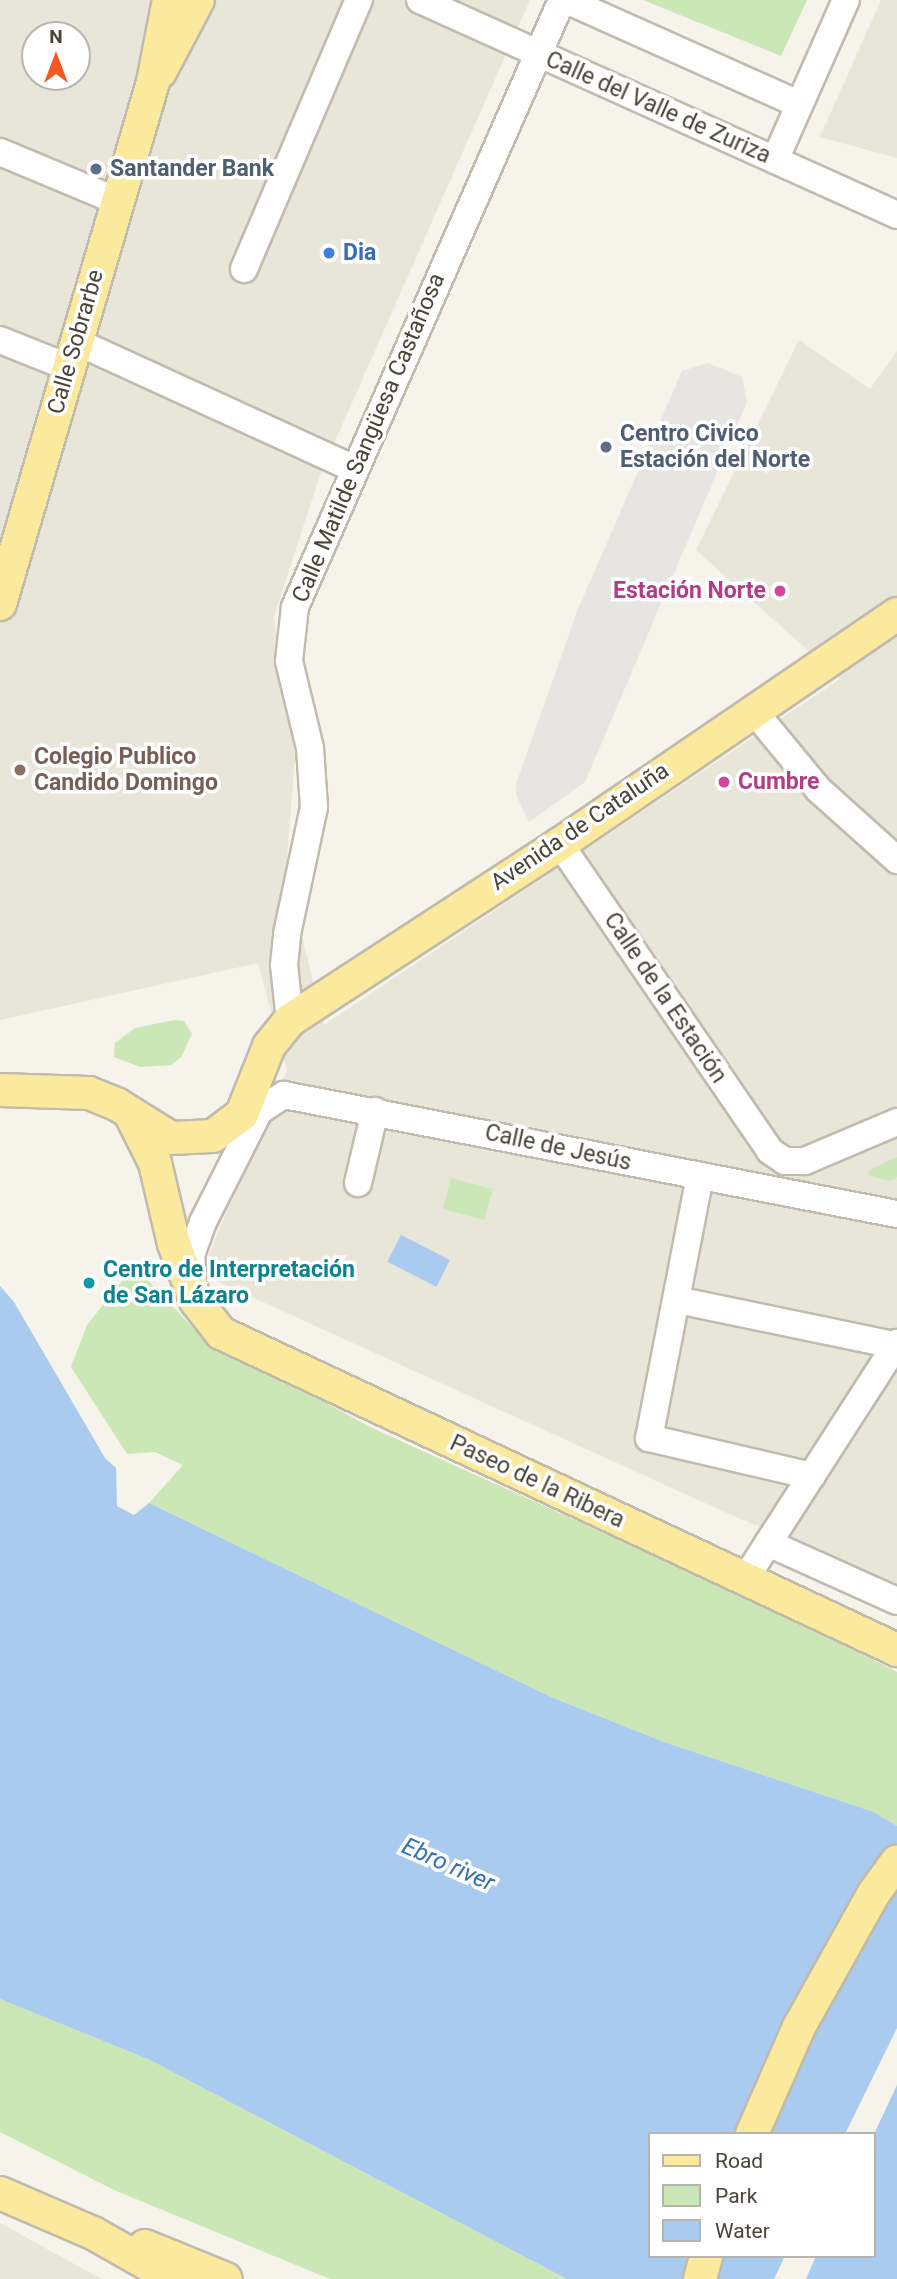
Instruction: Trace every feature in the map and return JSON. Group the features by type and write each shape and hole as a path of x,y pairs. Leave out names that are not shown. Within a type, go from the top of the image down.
{"main road":[{"path":"153,82 169,0"},
{"path":"153,82 198,0"},
{"name":"Calle Sobrarbe","path":"0,604 153,82"},
{"name":"Avenida de Cataluña","path":"132,1115 171,1138 213,1136 242,1114 269,1046 290,1020 560,844 897,614"},
{"path":"0,1090 89,1093 132,1115"},
{"name":"Paseo de la Ribera","path":"132,1115 155,1163 174,1244 195,1295 221,1333 897,1650"},
{"path":"753,2132 799,2027 874,1893 897,1861"},
{"path":"0,2193 93,2232 181,2258 217,2275"},
{"path":"93,2232 157,2276"},
{"path":"700,2279 705,2258"}],"street":[{"path":"244,269 359,0"},
{"name":"Calle del Valle de Zuriza","path":"420,0 897,215"},
{"path":"564,0 799,103"},
{"name":"Calle Matilde Sangüesa Castañosa","path":"290,1020 284,959 311,835 314,782 289,661 289,635 308,574 564,0"},
{"path":"775,160 846,0"},
{"path":"0,152 117,201"},
{"path":"0,340 72,354 354,469"},
{"path":"753,710 819,790 897,860"},
{"name":"Calle de la Estación","path":"560,844 770,1152"},
{"path":"269,1046 277,1075 294,1095"},
{"name":"Calle de Jesús","path":"294,1095 897,1214"},
{"name":"Paseo de la Ribera","path":"195,1295 191,1255 203,1222 259,1111 270,1100 294,1095"},
{"path":"358,1184 375,1111"},
{"path":"751,1185 770,1152 792,1162 819,1156 897,1122"},
{"path":"819,1156 815,1179 822,1198"},
{"path":"700,1176 649,1438 812,1476"},
{"path":"677,1300 896,1344 745,1579"},
{"path":"768,1544 897,1601"},
{"path":"157,2276 178,2266 217,2275"}],"shaded area":[{"path":"0,0 530,0 320,475 274,617 295,757 286,872 324,1025 840,679 696,550 799,340 870,389 897,351 897,1584 727,1513 212,1279 206,1261 287,1070 258,963 0,1020"},
{"path":"881,0 897,0 897,158 820,137"},
{"path":"708,363 742,377 747,402 585,782 529,822 516,795 516,784 578,609 682,371"},
{"path":"0,2223 96,2276 104,2279 0,2279"}],"green space":[{"path":"643,0 807,0 781,56"},
{"path":"174,1020 184,1021 192,1034 181,1057 171,1065 140,1067 114,1057 115,1043 135,1028"},
{"path":"897,1157 897,1177 890,1181 868,1175 869,1170"},
{"path":"451,1178 493,1189 484,1220 443,1209"},
{"path":"134,1266 198,1333 372,1428 796,1620 897,1672 897,1826 874,1812 664,1742 551,1697 149,1503 183,1465 155,1452 127,1454 71,1367 87,1325"},
{"path":"0,1999 150,2060 567,2279 330,2279 114,2190 0,2132"}],"water":[{"path":"401,1235 450,1260 436,1287 387,1262"},
{"name":"Ebro river","path":"0,1286 14,1302 105,1458 116,1468 117,1506 134,1515 149,1503 551,1697 664,1742 874,1812 897,1826 897,2279 567,2279 150,2060 0,1999"}],"pier":[{"path":"897,2028 897,2085 875,2132 846,2132"},
{"path":"784,2258 815,2258 806,2279 774,2279"}],"place":[{"name":"Santander Bank","path":"96,169"},
{"name":"Dia","path":"329,253"},
{"name":"Centro Civico Estación del Norte","path":"606,447"},
{"name":"Estación Norte","path":"780,591"},
{"name":"Colegio Publico Candido Domingo","path":"20,770"},
{"name":"Cumbre","path":"724,782"},
{"name":"Centro de Interpretación de San Lázaro","path":"89,1283"}]}
